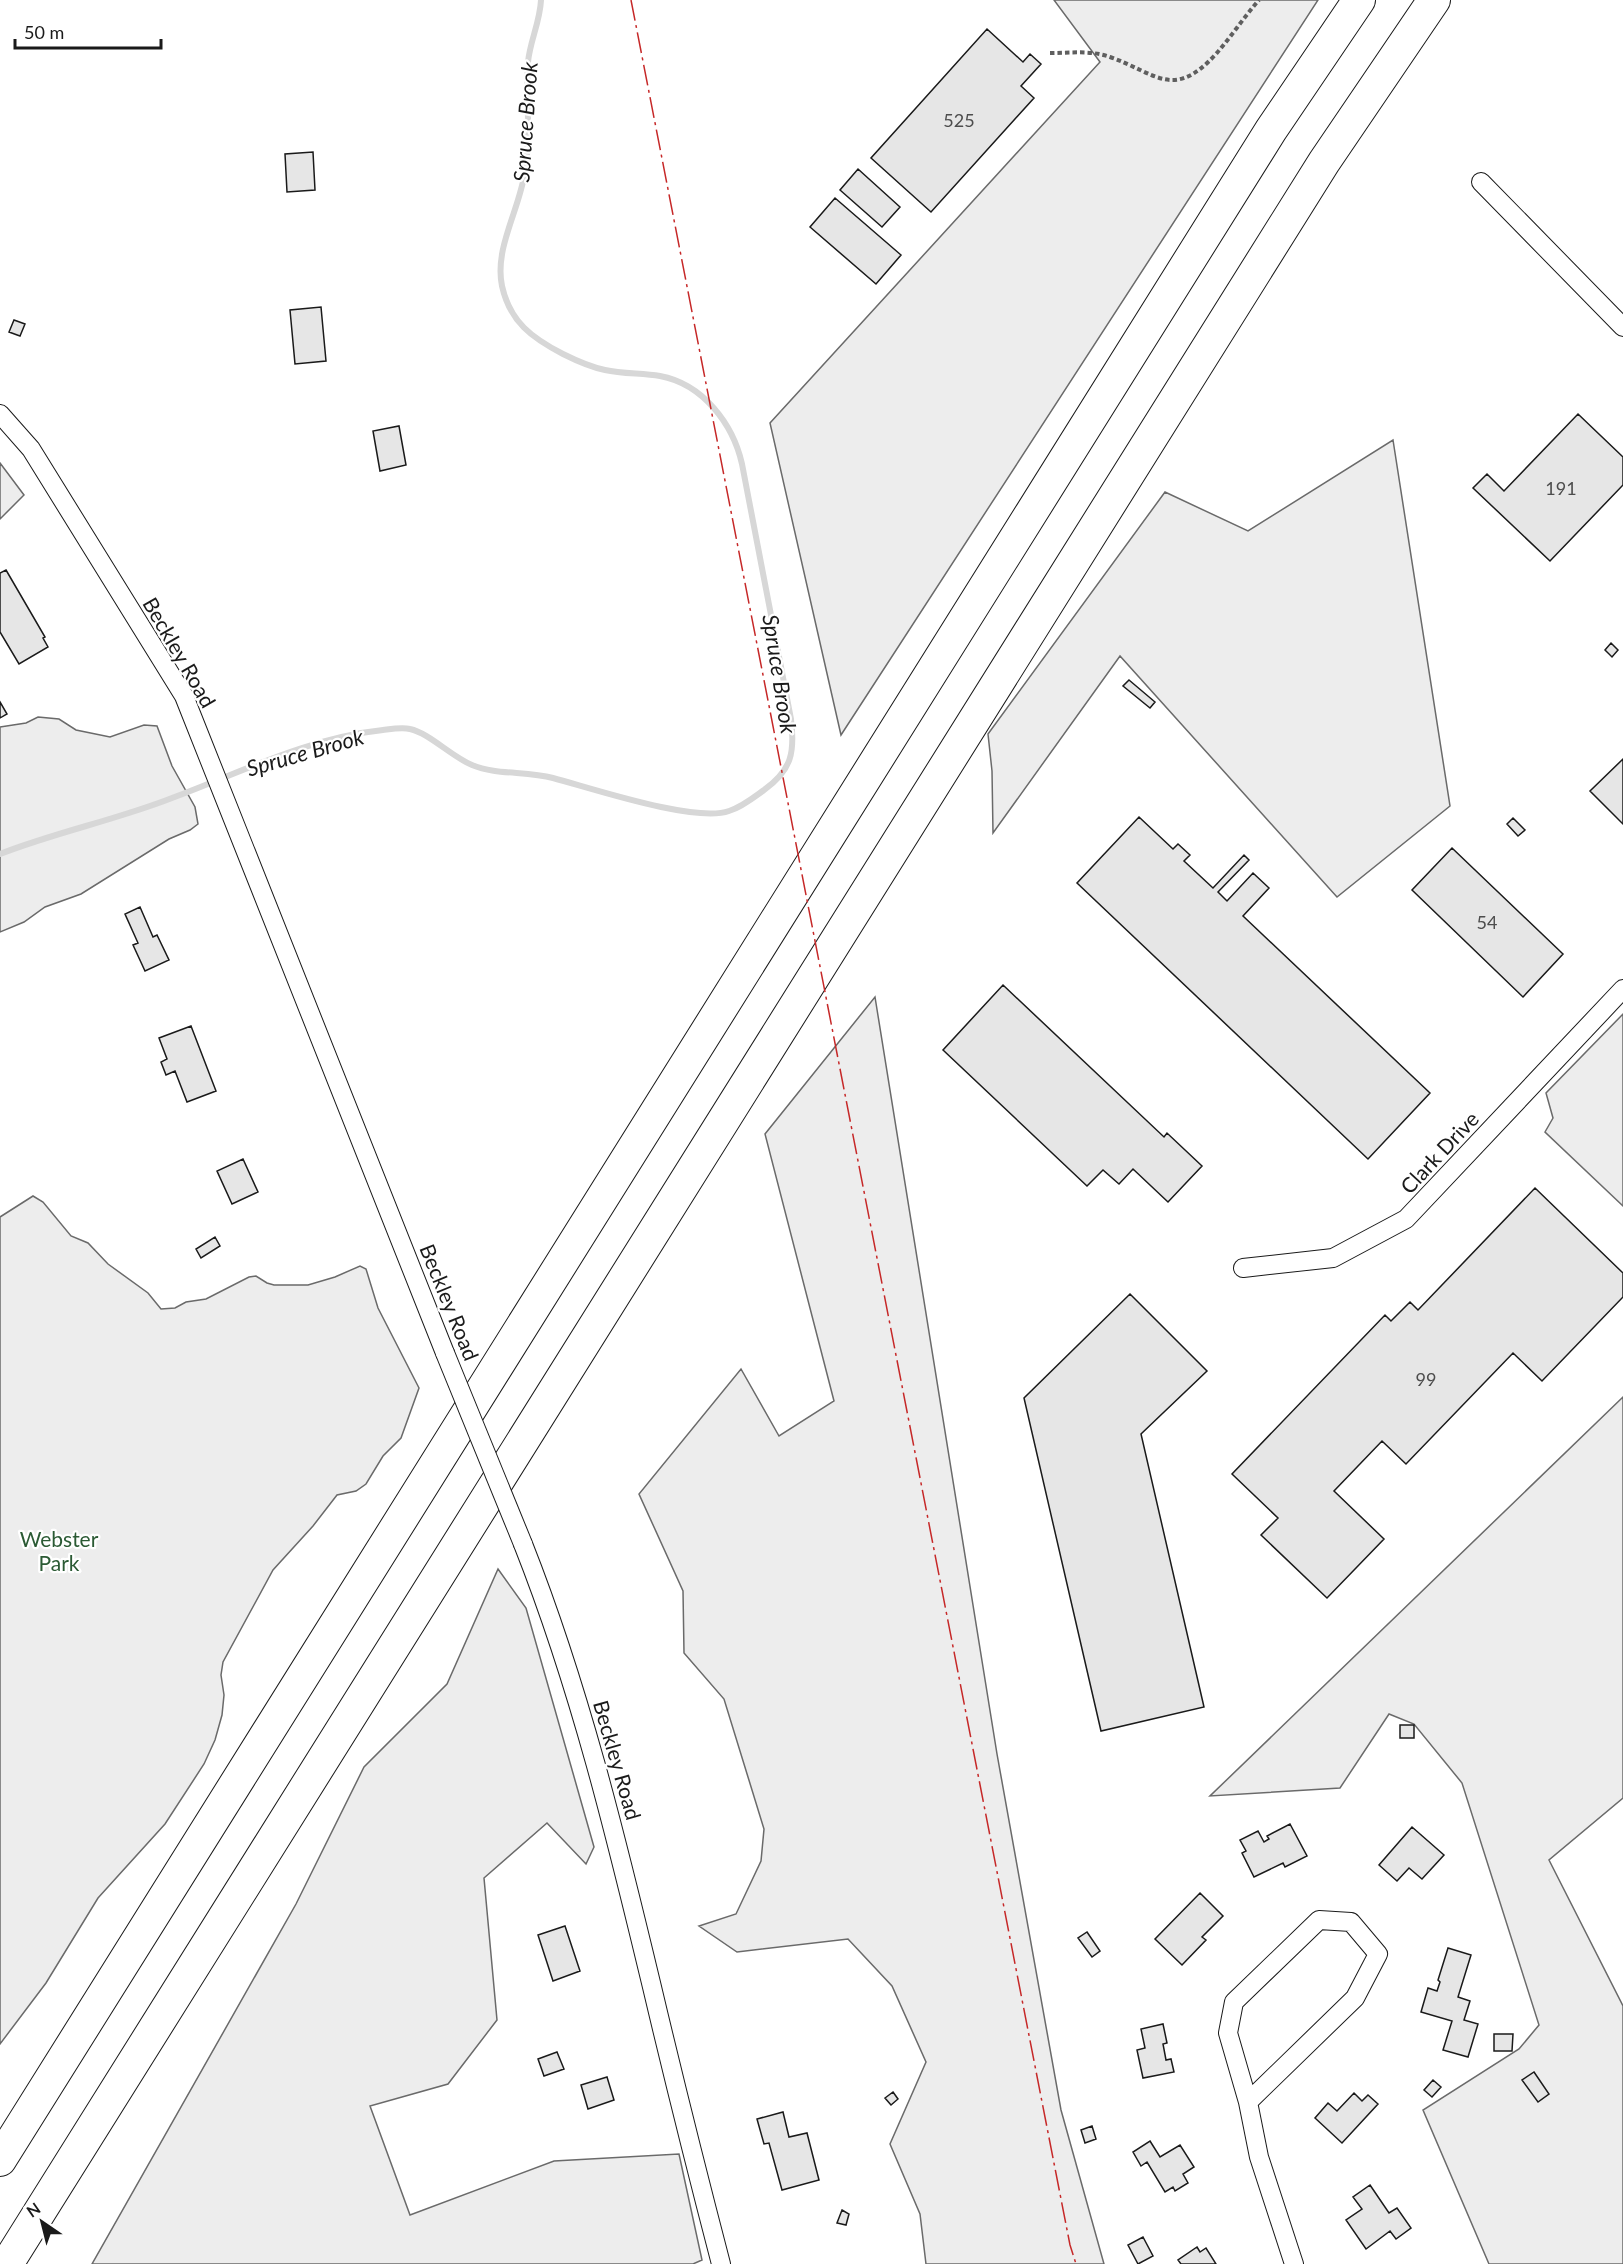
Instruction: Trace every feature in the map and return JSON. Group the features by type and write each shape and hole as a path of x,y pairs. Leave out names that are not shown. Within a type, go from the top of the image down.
{"highway":[{"path":"0,2160 1271,130 1359,0"},
{"path":"6,2264 1317,172 1388,64 1434,0"},
{"path":"29,2264 48,2228 56,2185"}],"street":[{"path":"1481,182 1623,327"},
{"name":"Beckley Road","path":"0,414 31,449 184,696 523,1544 564,1656 602,1780 681,2112 720,2264"},
{"name":"Clark Drive","path":"1243,1268 1333,1258 1406,1219 1623,989"},
{"path":"1248,2102 1355,1998 1378,1954 1351,1922 1318,1920 1234,2002 1228,2033 1248,2102 1259,2157 1294,2264"}],"path":[{"path":"1050,53 1086,52 1108,56 1159,79 1172,81 1199,68 1216,53 1259,0"}],"shaded area":[{"path":"1054,0 1318,0 841,735 770,423 1100,62"},
{"path":"1393,440 1450,806 1337,897 1120,656 993,833 992,771 988,734 1165,492 1248,531"},
{"path":"0,463 24,495 0,519"},
{"path":"38,717 59,719 76,730 110,737 144,725 157,726 172,766 195,807 198,824 169,839 81,894 45,907 24,922 0,932 0,727 26,723"},
{"path":"875,997 997,1754 1061,2110 1104,2264 926,2264 920,2214 890,2144 926,2062 892,1986 848,1939 737,1952 699,1926 736,1914 761,1861 764,1829 724,1699 684,1653 683,1591 639,1494 741,1369 779,1436 834,1401 765,1134"},
{"path":"1623,1014 1623,1206 1545,1132 1553,1118 1546,1093"},
{"path":"33,1196 43,1202 71,1236 88,1243 108,1264 148,1293 161,1309 175,1308 186,1302 206,1299 249,1277 256,1276 274,1285 308,1285 360,1266 366,1269 378,1308 419,1388 401,1438 383,1456 366,1484 356,1491 337,1495 313,1526 273,1570 223,1662 222,1715 215,1740 204,1764 165,1824 98,1898 46,1983 0,2044 0,1217"},
{"path":"1623,1397 1623,1798 1549,1860 1623,2006 1623,2264 1489,2264 1423,2110 1519,2049 1539,2025 1462,1783 1414,1724 1389,1714 1340,1788 1210,1796"},
{"path":"498,1569 526,1608 594,1847 586,1864 547,1823 484,1878 497,2020 448,2084 370,2106 410,2215 554,2161 679,2154 702,2260 693,2264 92,2264 296,1904 364,1767 447,1684"}],"building":[{"path":"987,29 1023,62 1030,54 1041,64 1021,86 1034,98 931,212 871,158"},
{"path":"313,152 315,190 287,192 285,154"},
{"path":"858,169 900,207 882,227 840,190"},
{"path":"835,198 901,255 876,284 810,227"},
{"path":"321,307 326,361 295,364 290,310"},
{"path":"14,320 25,324 20,336 9,332"},
{"path":"1578,414 1623,457 1623,485 1550,561 1473,488 1487,474 1504,491"},
{"path":"399,426 406,465 380,471 373,431"},
{"path":"6,570 45,637 43,638 48,647 19,664 0,632 0,573"},
{"path":"1611,643 1618,650 1612,657 1605,650"},
{"path":"1129,680 1155,702 1150,708 1123,686"},
{"path":"0,702 7,714 0,718"},
{"path":"1623,759 1623,824 1590,791"},
{"path":"1139,817 1173,849 1178,844 1190,855 1184,861 1213,888 1244,855 1249,860 1218,892 1227,901 1253,873 1269,888 1243,916 1430,1093 1368,1159 1077,883"},
{"path":"1513,818 1525,830 1518,836 1507,824"},
{"path":"1452,848 1563,954 1523,997 1412,890"},
{"path":"140,907 153,937 157,935 169,960 145,971 133,945 138,943 125,914"},
{"path":"1003,985 1164,1137 1167,1133 1202,1166 1168,1202 1133,1169 1119,1184 1103,1170 1087,1186 943,1050"},
{"path":"191,1026 216,1091 187,1102 175,1071 166,1075 161,1062 167,1059 159,1038"},
{"path":"243,1159 258,1192 232,1204 217,1171"},
{"path":"1535,1188 1623,1273 1623,1297 1542,1381 1513,1353 1406,1464 1382,1441 1334,1491 1384,1539 1327,1598 1261,1535 1278,1518 1232,1474 1385,1315 1391,1321 1410,1302 1418,1310"},
{"path":"215,1237 220,1246 201,1258 196,1249"},
{"path":"1130,1294 1207,1371 1141,1434 1204,1707 1101,1731 1024,1398"},
{"path":"1400,1725 1414,1725 1414,1738 1400,1738"},
{"path":"1290,1824 1307,1856 1285,1867 1283,1863 1254,1877 1242,1853 1246,1851 1240,1840 1258,1831 1264,1842 1269,1839 1267,1836"},
{"path":"1412,1827 1444,1855 1422,1879 1409,1868 1397,1881 1379,1865"},
{"path":"1200,1893 1223,1916 1202,1937 1206,1940 1182,1965 1155,1939"},
{"path":"565,1926 580,1971 553,1981 538,1935"},
{"path":"1087,1932 1100,1951 1092,1957 1078,1938"},
{"path":"1448,1948 1471,1955 1458,1997 1470,2001 1464,2020 1478,2024 1468,2057 1443,2050 1452,2021 1421,2012 1428,1988 1437,1991"},
{"path":"1163,2024 1167,2043 1163,2044 1166,2060 1171,2059 1174,2072 1143,2078 1137,2050 1145,2048 1141,2029"},
{"path":"1494,2034 1513,2034 1512,2051 1494,2051"},
{"path":"557,2052 564,2069 544,2076 538,2059"},
{"path":"1534,2072 1549,2094 1538,2102 1522,2080"},
{"path":"607,2077 614,2100 588,2109 581,2085"},
{"path":"1433,2080 1441,2087 1432,2097 1424,2090"},
{"path":"893,2092 898,2099 891,2105 885,2098"},
{"path":"1354,2093 1362,2101 1368,2095 1378,2104 1342,2143 1315,2118 1328,2103 1337,2111"},
{"path":"783,2112 789,2137 807,2133 819,2180 782,2190 769,2143 764,2144 757,2119"},
{"path":"1092,2126 1096,2139 1085,2143 1081,2130"},
{"path":"1150,2141 1160,2157 1180,2145 1194,2167 1183,2174 1188,2183 1175,2191 1173,2187 1165,2192 1147,2162 1141,2166 1133,2152"},
{"path":"1370,2185 1389,2213 1397,2208 1411,2228 1396,2239 1390,2231 1366,2249 1346,2220 1362,2209 1353,2197"},
{"path":"842,2210 849,2214 846,2225 837,2223"},
{"path":"1143,2237 1153,2256 1138,2264 1128,2245"},
{"path":"1197,2247 1200,2252 1206,2248 1216,2264 1181,2264 1178,2260"}],"waterway":[{"name":"Spruce Brook","path":"0,854 151,806 301,748 355,734 393,729 407,728 417,731 464,761 481,768 553,778 642,803 692,812 729,811 752,799 781,775 792,751 791,719 742,464 731,434 714,408 690,388 676,380 660,376 599,369 578,361 532,335 517,319 506,299 500,272 504,243 525,171 528,144 528,62 541,0"}],"power":[{"path":"631,0 1070,2245 1076,2264"}],"park label":[{"name":"Webster Park","path":"59,1550"}]}
